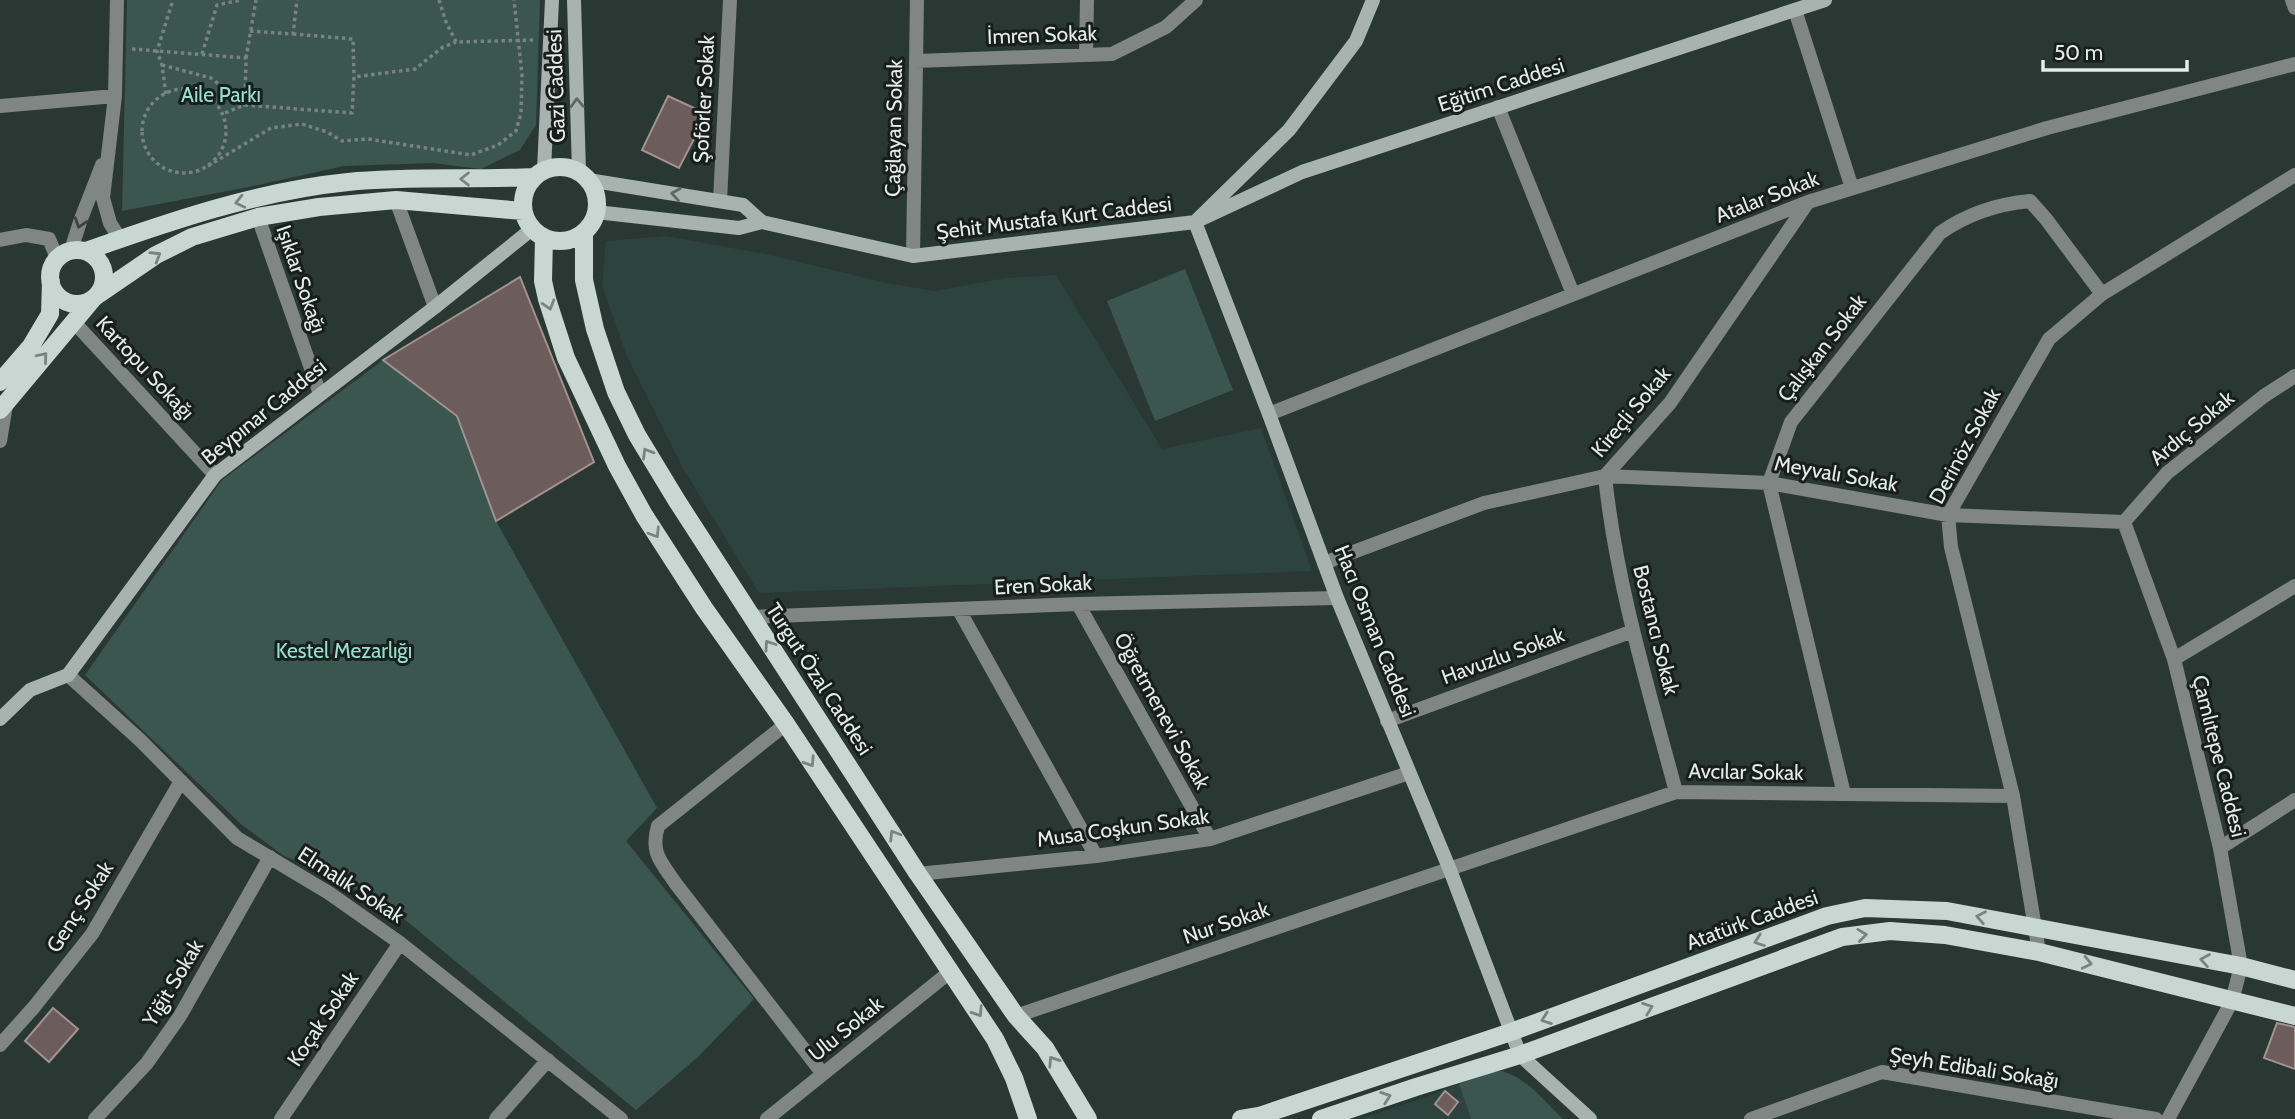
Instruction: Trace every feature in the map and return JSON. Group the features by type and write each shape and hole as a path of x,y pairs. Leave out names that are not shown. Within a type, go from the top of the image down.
{"main road":[{"name":"Gazi Caddesi","path":"539,174 552,0"},
{"name":"Gazi Caddesi","path":"574,0 584,176"},
{"name":"Şehit Mustafa Kurt Caddesi","path":"596,212 739,228 762,222 913,256 1195,222 1289,130 1356,41 1373,0"},
{"name":"Eğitim Caddesi","path":"1195,222 1302,172 1825,0"},
{"path":"538,233 562,242 574,239 592,224 597,201 584,176 568,167 555,167 539,174 526,187 523,199 523,211 538,233 547,299 566,358 643,514 995,1039 1014,1078 1028,1119"},
{"path":"0,382 31,345 50,314 53,265 72,253 236,203 308,187 382,180 539,174"},
{"name":"Şehit Mustafa Kurt Caddesi","path":"584,176 743,205 762,222"},
{"path":"51,282 54,290 67,302 75,304 95,296 156,255 192,237 258,218 318,207 396,200 523,211"},
{"name":"Hacı Osman Caddesi","path":"1195,222 1337,597 1450,870 1520,1055"},
{"name":"Beypınar Caddesi","path":"68,675 215,475 435,307 538,233"},
{"name":"Turgut Özal Caddesi","path":"584,233 584,280 595,329 616,392 637,435 751,617 918,874 1016,1016 1045,1048 1088,1119"},
{"path":"3,407 95,296 104,277 103,269 94,255 72,253"},
{"path":"0,719 30,690 68,675"},
{"name":"Atatürk Caddesi","path":"1241,1119 1259,1116 1511,1032 1827,916 1865,908 1947,911 2241,966 2295,980"},
{"path":"1321,1119 1520,1055 1842,937 1889,932 1945,935 2039,952 2295,1016"},
{"path":"1520,1055 1590,1119"},
{"path":"1409,1066 1416,1087"}],"street":[{"path":"117,0 115,96 103,198 110,223 120,239"},
{"name":"Şoförler Sokak","path":"720,201 730,0"},
{"name":"Çağlayan Sokak","path":"913,256 917,0"},
{"path":"1086,53 1087,0"},
{"name":"İmren Sokak","path":"916,61 1112,54 1166,27 1196,0"},
{"path":"2292,0 2295,8"},
{"path":"1795,10 1852,188"},
{"name":"Atalar Sokak","path":"1269,414 1808,202 2047,128 2295,64"},
{"path":"0,106 115,96"},
{"path":"1498,107 1573,294"},
{"path":"0,240 26,235 49,239 72,253 96,177 108,152"},
{"name":"Derinöz Sokak","path":"2039,952 2013,796 1951,547 1948,515 2049,339 2102,294 2295,175"},
{"path":"396,200 435,307"},
{"name":"Çalışkan Sokak","path":"1769,483 1791,422 1940,233 1959,219 2006,203 2030,201 2102,294"},
{"name":"Kireçli Sokak","path":"1324,563 1484,503 1605,475 1670,403 1808,202"},
{"name":"Işıklar Sokağı","path":"258,218 320,394"},
{"name":"Kartopu Sokağı","path":"73,321 215,475"},
{"name":"Ardıç Sokak","path":"2124,522 2167,473 2264,396 2295,376"},
{"path":"0,441 3,407"},
{"name":"Meyvalı Sokak","path":"1605,475 1769,483 1948,515 2124,522"},
{"name":"Bostancı Sokak","path":"1605,475 1610,523 1633,631 1676,792"},
{"path":"1769,483 1844,794"},
{"path":"2124,522 2174,659"},
{"name":"Çamlıtepe Caddesi","path":"2168,1119 2232,1001 2241,966 2220,848 2174,659 2295,586"},
{"name":"Eren Sokak","path":"751,617 1337,597"},
{"name":"Öğretmenevi Sokak","path":"1078,604 1210,839"},
{"path":"959,611 1096,856"},
{"name":"Havuzlu Sokak","path":"1387,720 1633,631"},
{"name":"Elmalık Sokak","path":"68,675 181,781 237,838 329,893 400,943 621,1119"},
{"path":"786,724 658,826 654,841 657,857 670,875 823,1074"},
{"name":"Musa Coşkun Sokak","path":"918,874 1096,856 1210,839 1409,774"},
{"name":"Genç Sokak","path":"0,1045 92,934 181,781"},
{"name":"Avcılar Sokak","path":"1450,870 1676,792 2013,796"},
{"path":"2220,848 2295,800"},
{"name":"Yiğit Sokak","path":"95,1119 147,1063 180,1017 270,857"},
{"name":"Nur Sokak","path":"1016,1016 1450,870"},
{"name":"Koçak Sokak","path":"281,1119 400,943"},
{"name":"Ulu Sokak","path":"767,1119 951,971"},
{"path":"496,1119 548,1060"},
{"name":"Şeyh Edibali Sokağı","path":"1751,1119 1882,1072 2156,1119"}],"path":[{"path":"166,94 157,51 173,0"},
{"path":"202,54 218,3 241,0"},
{"path":"245,105 246,58 256,0"},
{"path":"293,34 297,0"},
{"path":"439,0 456,42"},
{"path":"208,166 219,155 225,142 226,128 215,103 192,90 179,90 155,101 143,124 143,138 147,150 155,162 181,173 195,172 208,166 271,128 302,124 327,132 342,141 368,139 471,155 498,145 516,131 521,113 523,75 514,0"},
{"path":"222,114 245,105 352,113 353,39 250,31"},
{"path":"354,77 415,69 443,47 456,42 520,42 550,38"},
{"path":"116,48 246,58"},
{"path":"162,65 211,78 245,105"}],"shaded area":[{"path":"666,236 766,254 887,283 934,291 1006,278 1056,275 1162,449 1261,428 1312,571 759,593 684,470 626,354 602,285 606,241"},
{"path":"1459,1084 1471,1119 1360,1119 1420,1099"}],"green space":[{"name":"Aile Parkı","path":"127,0 540,0 536,125 520,150 481,169 432,163 344,166 122,211"},
{"path":"1185,269 1233,390 1155,421 1107,301"},
{"name":"Kestel Mezarlığı","path":"383,360 457,416 496,521 657,808 626,841 754,999 698,1057 636,1110 403,918 334,876 284,856 242,825 85,675 222,480"},
{"path":"1502,1071 1528,1085 1563,1119 1471,1119 1459,1084 1491,1072"}],"building":[{"path":"668,96 707,114 679,168 642,150"},
{"path":"520,277 594,462 496,521 457,416 383,360"},
{"path":"53,1008 78,1029 49,1062 25,1041"},
{"path":"2277,1023 2295,1027 2295,1069 2264,1058"},
{"path":"1445,1091 1458,1102 1448,1115 1435,1104"}]}
